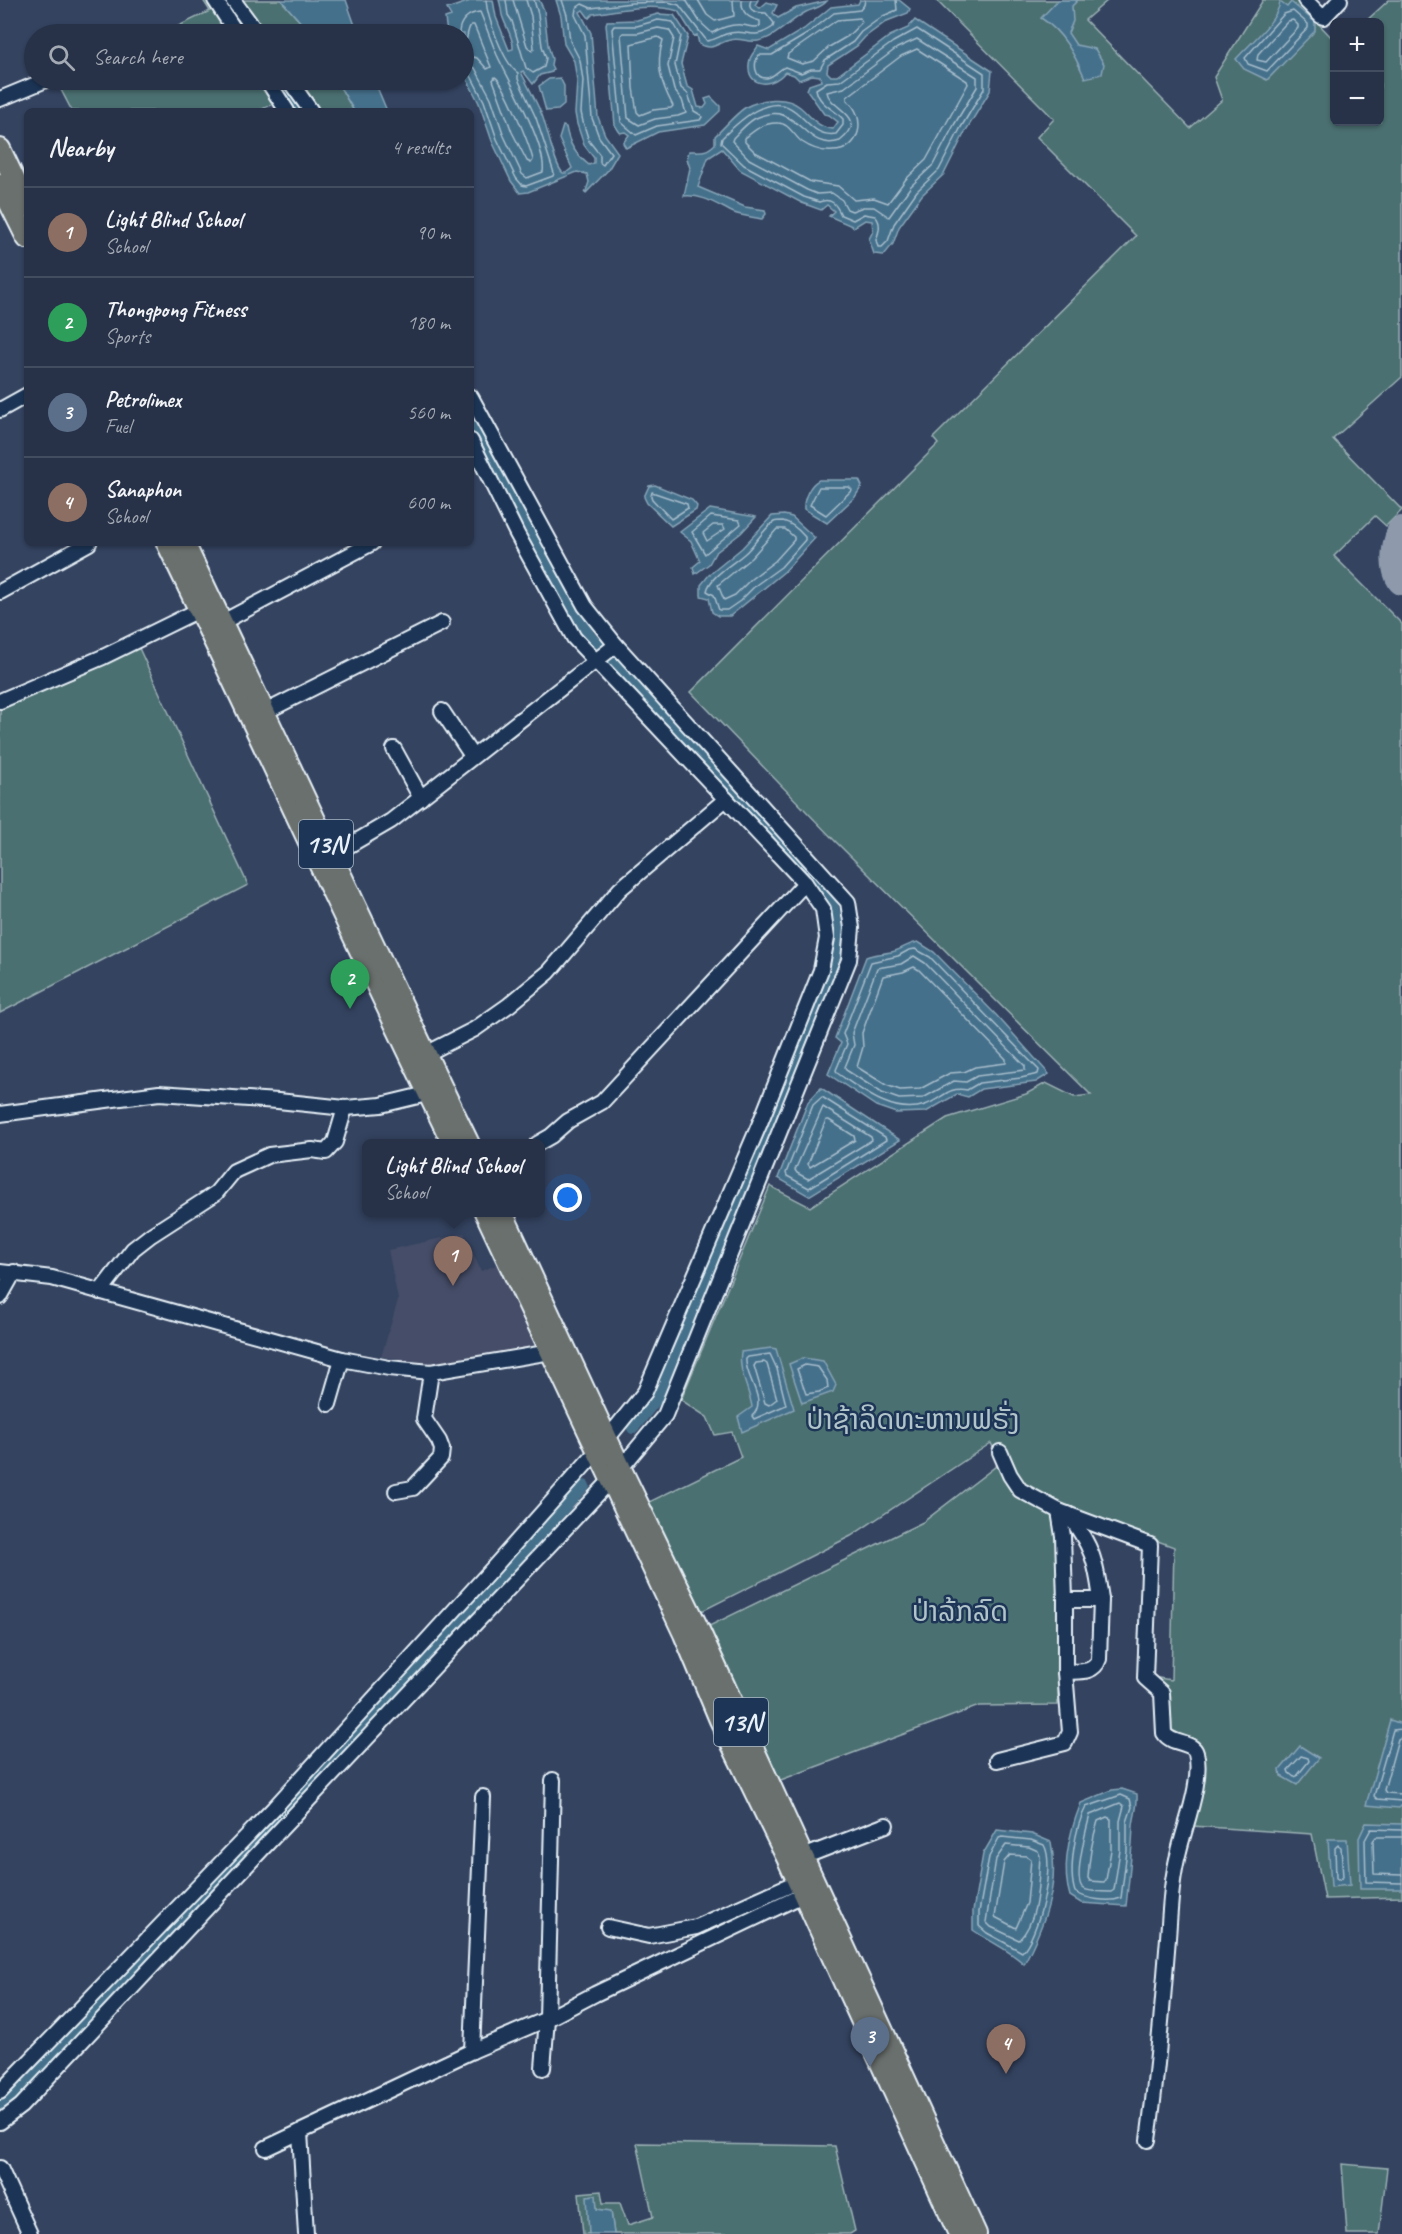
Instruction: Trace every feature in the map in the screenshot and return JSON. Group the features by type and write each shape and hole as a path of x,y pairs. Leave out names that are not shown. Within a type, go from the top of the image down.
{"highway":[{"path":"0,149 11,197 24,230"},
{"name":"13N","path":"169,546 206,606 265,712 331,856 418,1058"},
{"name":"13N","path":"185,546 206,606"},
{"name":"13N","path":"216,625 418,1058 436,1092 466,1139"},
{"name":"13N","path":"436,1092 452,1139"},
{"name":"13N","path":"487,1217 551,1352 603,1445"},
{"name":"13N","path":"504,1217 800,1888 959,2234"},
{"name":"13N","path":"616,1475 699,1628 976,2234"}],"street":[{"path":"215,0 231,24"},
{"path":"233,0 251,24"},
{"path":"1305,0 1324,17 1340,0"},
{"path":"0,99 24,89"},
{"path":"273,90 285,108"},
{"path":"296,90 309,108"},
{"path":"0,410 24,397"},
{"path":"0,2122 21,2106 616,1475 665,1415 849,960 852,928 848,902 614,646 585,606 474,402"},
{"path":"0,2092 45,2048 104,1982 274,1808 603,1445 645,1392 760,1123 821,970 827,938 823,909 805,883 598,658 574,638 517,534 474,447"},
{"path":"0,592 84,546"},
{"path":"216,625 366,546"},
{"path":"0,701 103,657 206,606"},
{"path":"265,712 442,623"},
{"path":"331,856 391,821 614,646"},
{"path":"442,711 472,756"},
{"path":"394,749 421,798"},
{"path":"418,1058 475,1029 549,972 620,889 726,799"},
{"path":"545,1139 568,1121 602,1102 805,883"},
{"path":"0,1114 159,1093 345,1108 381,1105 436,1092"},
{"path":"100,1292 133,1249 216,1193 234,1171 269,1155 312,1150 326,1152 335,1142 345,1108"},
{"path":"0,1297 7,1272 52,1278 342,1359 389,1368 431,1372 551,1352"},
{"path":"329,1404 342,1359"},
{"path":"396,1491 413,1488 441,1458 442,1449 439,1441 424,1419 431,1372"},
{"path":"1000,1452 1010,1475 1020,1490 1064,1513 1150,1545 1145,1678 1162,1693 1164,1733 1171,1741 1193,1747 1197,1757 1197,1781 1172,1875 1159,2054 1148,2140"},
{"path":"1064,1513 1082,1533 1095,1560 1101,1600 1097,1666 1093,1669 1065,1672"},
{"path":"997,1760 1065,1743 1070,1732 1065,1672 1064,1513"},
{"path":"1065,1600 1101,1600"},
{"path":"543,2068 547,2019 553,1780"},
{"path":"472,2051 483,1797"},
{"path":"802,1857 886,1825"},
{"path":"608,1927 649,1936 696,1927 800,1888"},
{"path":"266,2148 472,2051 547,2019 800,1888"},
{"path":"300,2132 306,2234"},
{"path":"0,2168 30,2234"}],"shaded area":[{"path":"464,1233 481,1271 501,1263 535,1348 438,1364 381,1357 398,1300 388,1250"}],"green space":[{"path":"203,0 212,0 229,24 183,24 210,11"},
{"path":"242,0 281,0 302,24 260,24"},
{"path":"936,0 1108,0 1085,20 1190,128 1222,100 1214,77 1263,0 1296,0 1330,36 1330,126 1384,126 1384,18 1369,18 1389,0 1402,0 1402,377 1333,439 1402,510 1386,526 1375,516 1334,556 1402,624 1402,1897 1325,1899 1312,1834 1192,1826 1205,1779 1201,1746 1170,1729 1152,1677 1171,1680 1174,1547 1066,1507 1059,1515 1058,1705 979,1706 778,1781 705,1628 923,1522 1000,1463 991,1443 851,1536 698,1613 645,1504 741,1457 732,1432 715,1435 707,1417 681,1400 770,1186 810,1207 947,1118 1026,1094 1046,1083 1074,1097 1091,1095 834,840 691,692 938,444 933,438 1136,236 1037,137 1054,119"},
{"path":"61,90 271,90 278,101 265,108 70,108"},
{"path":"306,90 342,90 352,108 318,108"},
{"path":"138,646 248,885 0,1013 0,710"},
{"path":"637,2143 835,2146 855,2231 850,2234 614,2234 611,2212 597,2209 595,2195 588,2196 589,2234 583,2234 579,2193 601,2191 603,2203 620,2203 628,2225 653,2217"},
{"path":"1342,2164 1387,2168 1379,2234 1347,2234"}],"water":[{"path":"281,0 346,0 354,24 302,24"},
{"path":"473,0 493,0 496,17 509,50 513,49 512,41 499,0 539,0 544,10 553,69 552,72 540,75 533,84 523,71 521,72 542,115 560,169 566,173 572,168 559,139 563,126 566,127 571,144 580,157 589,165 594,163 594,158 584,145 577,124 575,113 577,81 574,61 564,44 561,16 556,0 758,0 755,5 760,8 767,2 777,5 773,13 778,18 796,8 827,1 820,7 800,15 777,33 765,39 754,41 734,39 708,47 699,44 697,35 694,36 678,11 636,8 593,14 589,18 583,10 580,12 591,33 598,117 605,135 618,153 608,170 585,194 589,182 587,174 577,172 528,192 520,193 511,181 492,141 472,90 474,24 446,24 445,18 451,16 447,9"},
{"path":"860,0 899,0 910,9 908,13 887,21 857,46 828,65 827,72 831,76 837,76 890,36 908,28 915,20 992,71 990,91 965,132 944,174 922,195 899,227 893,244 884,255 874,254 869,239 873,231 872,221 865,220 854,227 829,216 834,211 827,205 821,210 802,203 740,170 722,149 708,158 698,187 745,207 765,210 766,214 762,219 734,213 704,198 684,196 690,168 687,159 689,151 703,151 712,147 715,144 715,136 738,113 752,104 766,100 788,101 800,107 818,124 833,129 838,122 824,114 807,90 809,85 821,81 820,76 812,75 799,80 794,75 785,72 772,82 759,82 750,75 750,59 758,46 769,50 804,29 831,7 858,4"},
{"path":"1058,0 1078,0 1072,6 1073,21 1068,33 1076,45 1095,49 1104,64 1102,74 1085,78 1062,37 1041,18"},
{"path":"1280,2 1287,7 1291,2 1315,22 1315,31 1267,80 1244,69 1236,59 1268,25 1278,10"},
{"path":"658,14 674,15 688,36 681,64 687,86 693,90 698,107 704,108 707,104 705,99 711,97 720,106 720,111 705,125 658,132 626,148 623,143 629,135 625,132 620,133 615,125 606,24 607,21 637,20"},
{"path":"560,78 564,86 564,105 558,110 546,111 539,86 549,79"},
{"path":"342,90 378,90 386,108 352,108"},
{"path":"819,480 859,480 862,486 855,497 827,523 804,509 808,492"},
{"path":"655,485 692,500 697,506 696,510 671,526 647,503 644,497 649,486"},
{"path":"710,509 756,517 741,533 715,553 709,564 695,574 693,567 700,561 691,541 680,532"},
{"path":"772,516 792,517 815,538 785,571 730,616 718,616 712,612 709,598 701,596 701,585 709,575 742,548"},
{"path":"918,942 934,952 997,1016 1049,1074 1036,1082 981,1089 968,1097 957,1094 926,1112 896,1113 876,1106 828,1074 841,1043 835,1038 866,957 895,951"},
{"path":"821,1088 900,1140 809,1196 778,1178 808,1102"},
{"path":"776,1349 794,1409 742,1432 738,1417 752,1407 742,1373 741,1352"},
{"path":"803,1358 823,1361 836,1385 833,1392 802,1403 789,1364"},
{"path":"1390,1720 1402,1724 1402,1805 1399,1808 1366,1805"},
{"path":"1300,1746 1319,1758 1297,1785 1281,1776 1280,1770"},
{"path":"1122,1789 1137,1794 1126,1906 1081,1903 1070,1896 1066,1873 1070,1837 1077,1814 1081,1803 1112,1790"},
{"path":"1366,1823 1402,1824 1402,1889 1360,1889 1359,1838"},
{"path":"997,1830 1032,1834 1051,1842 1052,1890 1044,1920 1024,1964 973,1930 973,1911 983,1854"},
{"path":"1328,1839 1347,1839 1350,1885 1331,1887"},
{"path":"596,2195 597,2209 611,2211 614,2234 589,2234 587,2196"}],"waterway":[{"path":"223,1 239,24"},
{"path":"284,90 297,108"},
{"path":"474,424 589,636 816,877 833,908 840,942 829,979 661,1393 633,1428"},
{"path":"0,2107 21,2092 584,1486"}],"taxiway":[{"path":"1402,531 1396,556 1397,569 1402,580"}],"place":[{"name":"Thongpong Fitness","path":"350,1009"},
{"name":"Light Blind School","path":"453,1286"},
{"name":"Petrolimex","path":"870,2067"},
{"name":"Sanaphon","path":"1006,2074"}],"park label":[{"name":"ປ່າຊ້າລິດທະຫານຟຣັ່ງ","path":"913,1419"},
{"name":"ປ່າລ້ກລົດ","path":"960,1611"}]}
